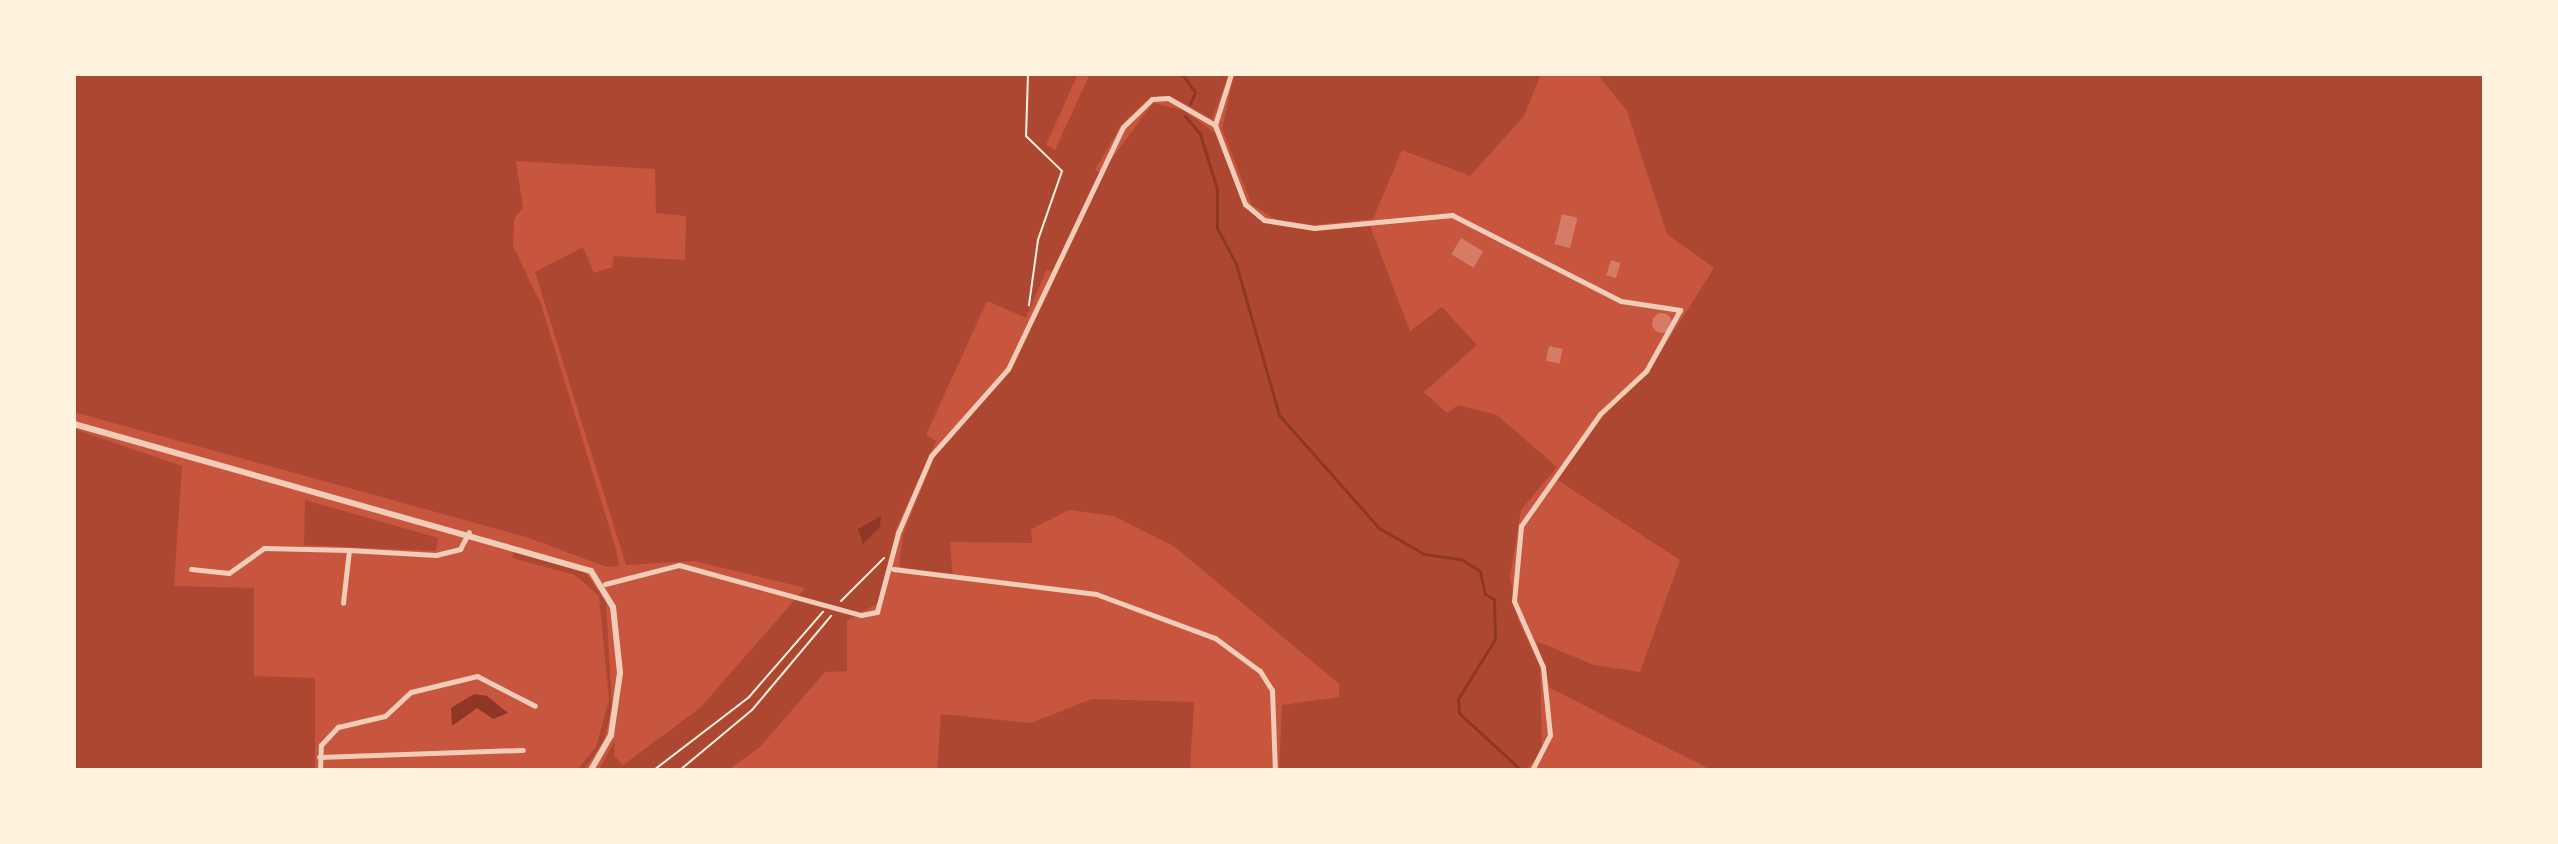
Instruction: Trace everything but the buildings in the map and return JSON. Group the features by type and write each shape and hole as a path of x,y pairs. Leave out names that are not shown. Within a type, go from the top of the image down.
{"street":[{"path":"1231,74 1215,125 1245,204 1264,220 1314,228 1452,215 1621,301 1680,310 1646,371 1600,414 1521,526 1514,601 1543,667 1550,725 1532,770"},
{"path":"605,584 679,565 804,593 861,615 882,607 893,569 893,557 931,456 998,384 1105,156 1132,116 1152,99 1168,98 1215,125"},
{"path":"74,424 573,562 605,584 610,596 619,691 611,735 591,770"},
{"path":"191,569 229,573 264,548 436,555 460,549 469,532"},
{"path":"343,603 349,550"},
{"path":"893,569 1096,594 1215,638 1260,671 1272,690 1275,770"},
{"path":"320,770 319,757 338,727 385,716 411,692 477,676 535,706"},
{"path":"319,757 523,750"}],"path":[{"path":"1028,74 1026,136 1062,171 1038,240 1037,280 1026,315 1031,319"},
{"path":"680,770 780,681 876,563 893,557"},
{"path":"654,770 749,697 825,609 835,610"}],"shaded area":[{"path":"74,74 1078,74 1046,145 1055,150 1090,74 1229,74 1212,119 1170,96 1150,97 1122,124 1095,170 1101,173 1153,103 1183,110 1215,133 1243,203 1261,220 1314,231 1370,226 1410,331 1442,307 1477,345 1424,392 1447,413 1458,405 1497,415 1557,467 1521,510 1510,577 1518,620 1540,667 1542,751 1526,770 1279,770 1282,705 1339,697 1339,684 1175,547 1113,516 1069,510 1031,529 1032,543 950,542 953,579 899,566 903,534 935,456 1013,368 1056,276 1047,269 1026,318 987,301 926,435 936,441 896,529 887,584 878,603 847,621 847,671 825,672 760,747 728,770 599,770 615,740 614,756 623,765 700,708 805,588 694,561 626,565 535,272 583,247 594,273 612,267 614,256 685,260 686,216 656,213 655,169 516,161 523,208 514,219 513,246 541,304 616,549 619,566 607,567 526,537 74,412"},
{"path":"1234,74 1541,74 1524,116 1470,176 1402,150 1373,219 1314,225 1277,220 1252,205 1222,129"},
{"path":"1597,74 2484,74 2484,770 1711,770 1550,688 1536,641 1594,665 1640,672 1680,560 1556,479 1613,402 1648,372 1714,268 1667,234 1627,111"},
{"path":"74,429 182,466 174,586 254,588 254,676 315,678 315,770 74,770"},
{"path":"305,500 438,538 436,551 304,545"},
{"path":"881,516 880,527 863,544 858,529"},
{"path":"514,550 586,573 606,602 612,707 604,740 584,770 577,770 596,747 609,700 599,596 575,575 512,558"},
{"path":"474,694 487,696 508,713 493,719 477,708 452,726 451,708"},
{"path":"1092,699 1194,702 1190,770 937,770 941,714 1031,723"}],"waterway":[{"path":"1182,74 1195,92 1190,104"},
{"path":"1185,116 1200,134 1217,189 1217,228 1236,264 1279,415 1379,528 1424,554 1461,559 1480,571 1485,594 1494,599 1495,639 1458,699 1459,713 1521,770"}]}
